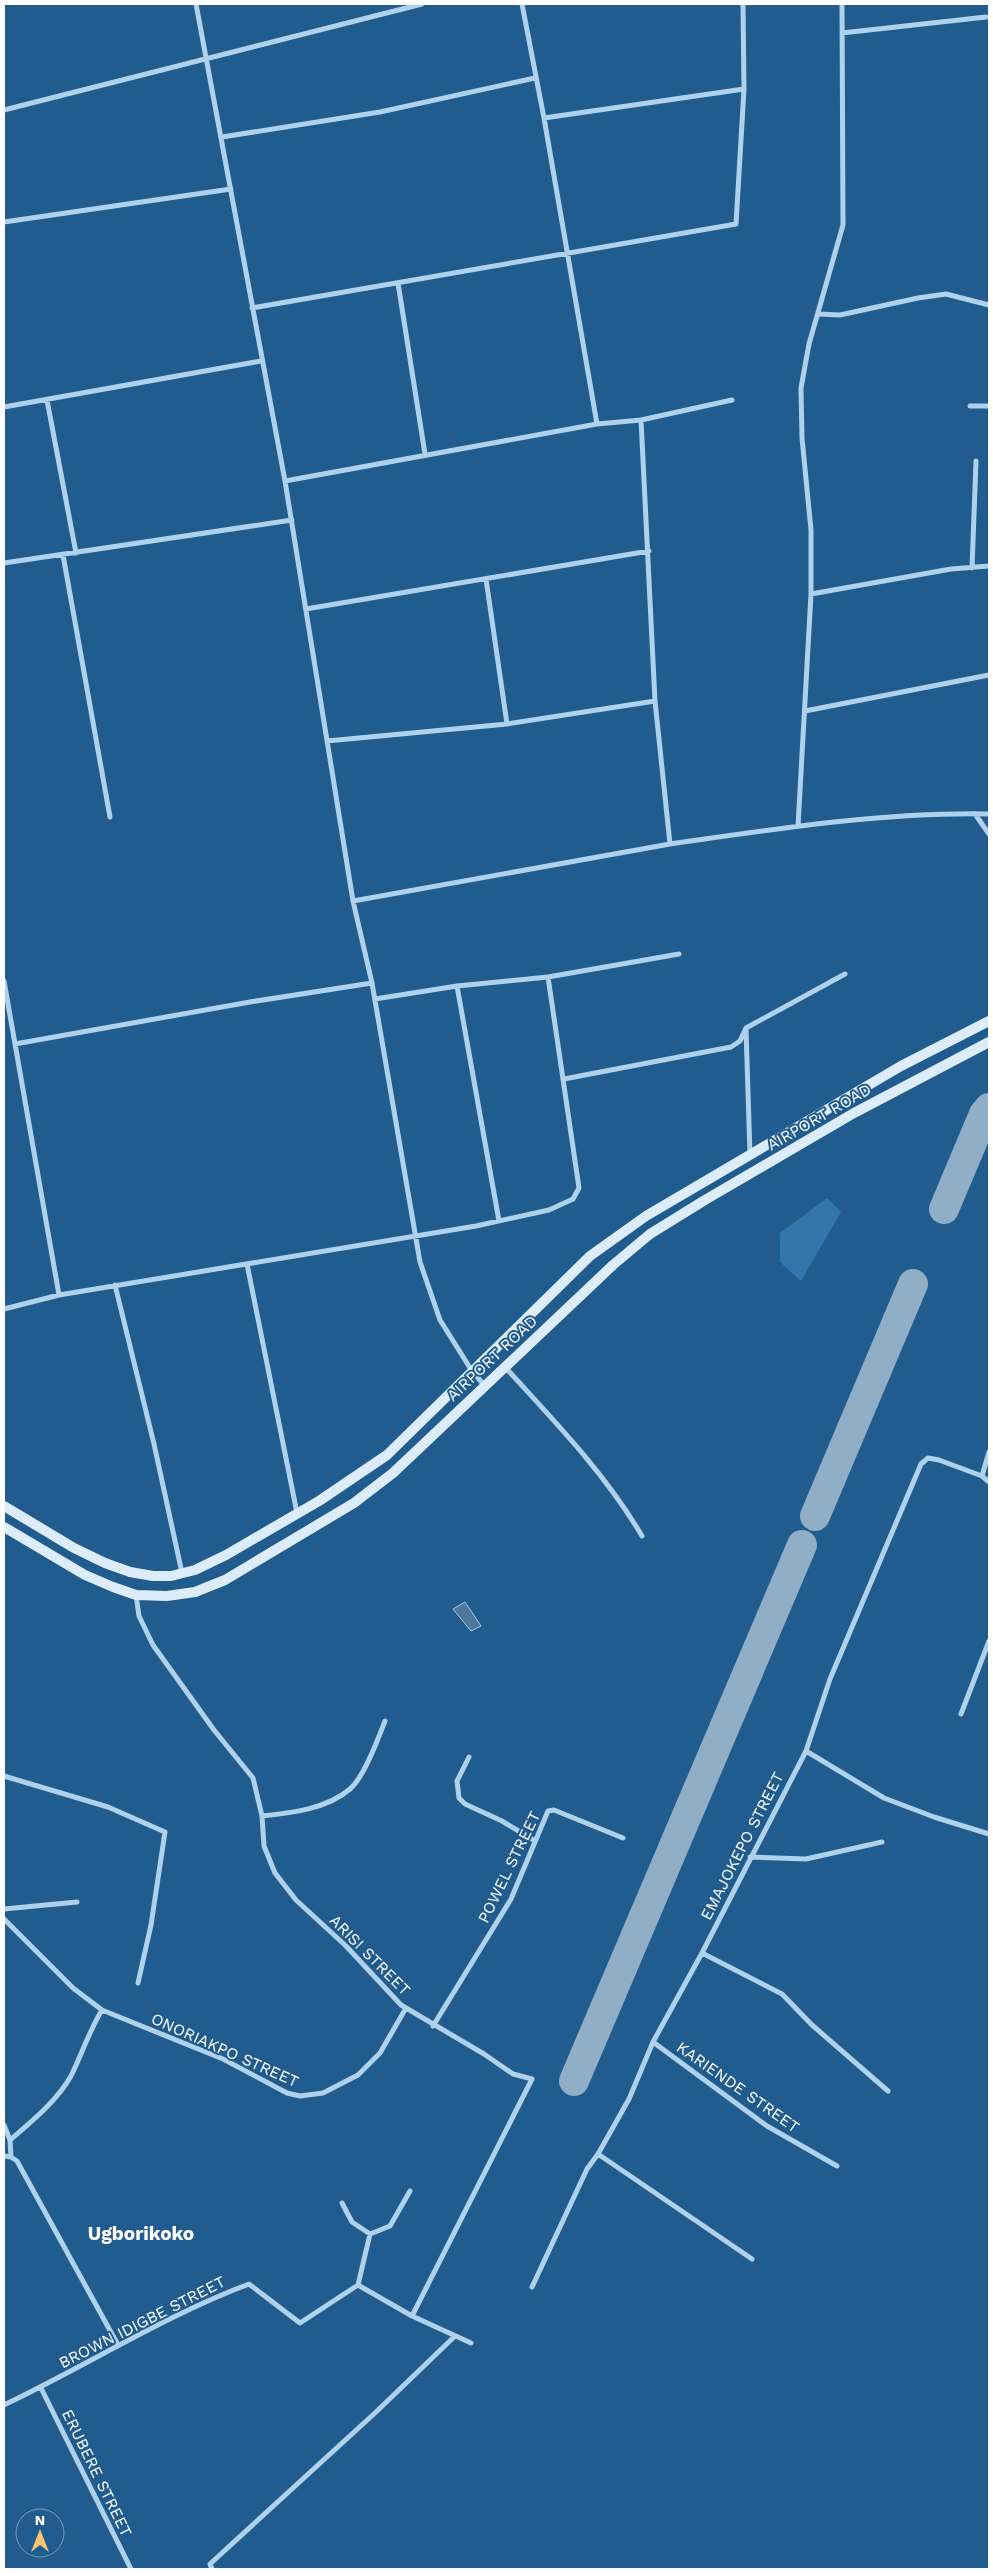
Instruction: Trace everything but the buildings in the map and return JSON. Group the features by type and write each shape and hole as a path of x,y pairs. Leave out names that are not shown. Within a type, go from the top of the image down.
{"main road":[{"name":"AIRPORT ROAD","path":"4,1506 105,1563 130,1572 153,1576 182,1573 194,1570 226,1555 297,1514 387,1455 590,1256 646,1216 901,1066 989,1021"},
{"name":"AIRPORT ROAD","path":"4,1528 85,1575 136,1595 167,1596 195,1592 225,1580 354,1503 393,1473 613,1265 650,1234 854,1113 989,1042"},
{"path":"845,1099 854,1113"}],"street":[{"path":"196,4 292,520 353,901 375,999 420,1262 440,1320 472,1371 484,1385"},
{"path":"4,110 422,4"},
{"path":"522,4 544,118 597,424"},
{"path":"252,308 736,224 744,89 744,4"},
{"path":"798,826 811,594 811,530 802,438 801,388 809,344 843,225 842,4"},
{"path":"842,33 986,17"},
{"path":"222,137 380,112 535,78"},
{"path":"544,118 744,89"},
{"path":"4,222 231,189"},
{"path":"398,283 425,454"},
{"path":"818,314 840,315 918,298 946,294 989,305"},
{"path":"4,407 261,361"},
{"path":"47,400 76,552"},
{"path":"285,481 597,424 641,420 732,400"},
{"path":"970,406 989,406"},
{"path":"641,420 655,701 670,844"},
{"path":"972,568 976,461"},
{"path":"4,564 292,520"},
{"path":"306,609 649,551"},
{"path":"63,555 110,816"},
{"path":"811,594 951,569 989,566"},
{"path":"486,579 507,724"},
{"path":"805,712 989,675"},
{"path":"327,741 507,724 655,701"},
{"path":"353,901 670,844 798,826 952,814 989,814"},
{"path":"974,814 989,834"},
{"path":"375,999 457,986 548,977 679,954"},
{"path":"564,1079 731,1047 740,1041 746,1028 845,974"},
{"path":"4,1309 59,1295 499,1221 549,1210 573,1199 580,1188 548,977"},
{"path":"4,981 59,1295"},
{"path":"15,1044 250,1002 372,983"},
{"path":"457,986 499,1221"},
{"path":"746,1028 750,1156"},
{"path":"247,1264 297,1514"},
{"path":"116,1286 154,1444 182,1573"},
{"path":"504,1367 578,1446 622,1502 642,1536"},
{"path":"989,1452 982,1476 989,1482"},
{"name":"EMAJOKEPO STREET","path":"532,2287 587,2169 598,2154 629,2100 653,2042 702,1953 806,1751 830,1679 921,1464 928,1458 939,1460 982,1476"},
{"name":"ARISI STREET","path":"136,1595 139,1616 153,1645 208,1722 253,1778 262,1816 264,1846 275,1873 296,1900 346,1946 406,2008 484,2054 513,2074 532,2079 412,2316"},
{"path":"961,1714 989,1641"},
{"path":"262,1816 305,1810 331,1800 350,1789 368,1761 386,1721"},
{"path":"806,1751 884,1798 934,1817 989,1834"},
{"path":"469,1757 457,1781 459,1798 465,1804 502,1821 535,1841"},
{"path":"4,1776 108,1807 165,1832 151,1925 138,1983"},
{"name":"POWEL STREET","path":"434,2026 511,1899 548,1811 554,1810 623,1838"},
{"path":"750,1857 806,1859 882,1842"},
{"path":"4,1909 77,1902"},
{"name":"ONORIAKPO STREET","path":"4,1919 73,1988 102,2010 223,2059 287,2093 300,2096 324,2093 358,2075 380,2053 406,2008"},
{"path":"702,1953 782,1994 812,2025 888,2091"},
{"path":"10,2140 32,2121 70,2077 94,2022 102,2010"},
{"name":"KARIENDE STREET","path":"653,2042 767,2126 837,2166"},
{"path":"4,2126 10,2140 12,2157"},
{"path":"598,2154 752,2259"},
{"path":"4,2156 12,2157 17,2162 118,2345"},
{"path":"370,2234 390,2226 410,2191"},
{"path":"342,2203 352,2222 370,2234"},
{"path":"370,2234 358,2285 412,2316 472,2342"},
{"name":"BROWN IDIGBE STREET","path":"4,2405 41,2388 118,2345 220,2295 249,2284 300,2323 358,2285"},
{"path":"212,2569 210,2564 376,2412 455,2336"},
{"name":"ERUBERE STREET","path":"41,2388 131,2569"}],"shaded area":[{"path":"827,1198 841,1212 801,1281 780,1262 780,1233"},
{"path":"465,1602 481,1626 471,1631 453,1609"}],"taxiway":[{"path":"944,1209 984,1114 989,1108"},
{"path":"815,1516 913,1284"},
{"path":"574,2081 802,1545"}],"district":[{"name":"Ugborikoko","path":"141,2233"}]}
